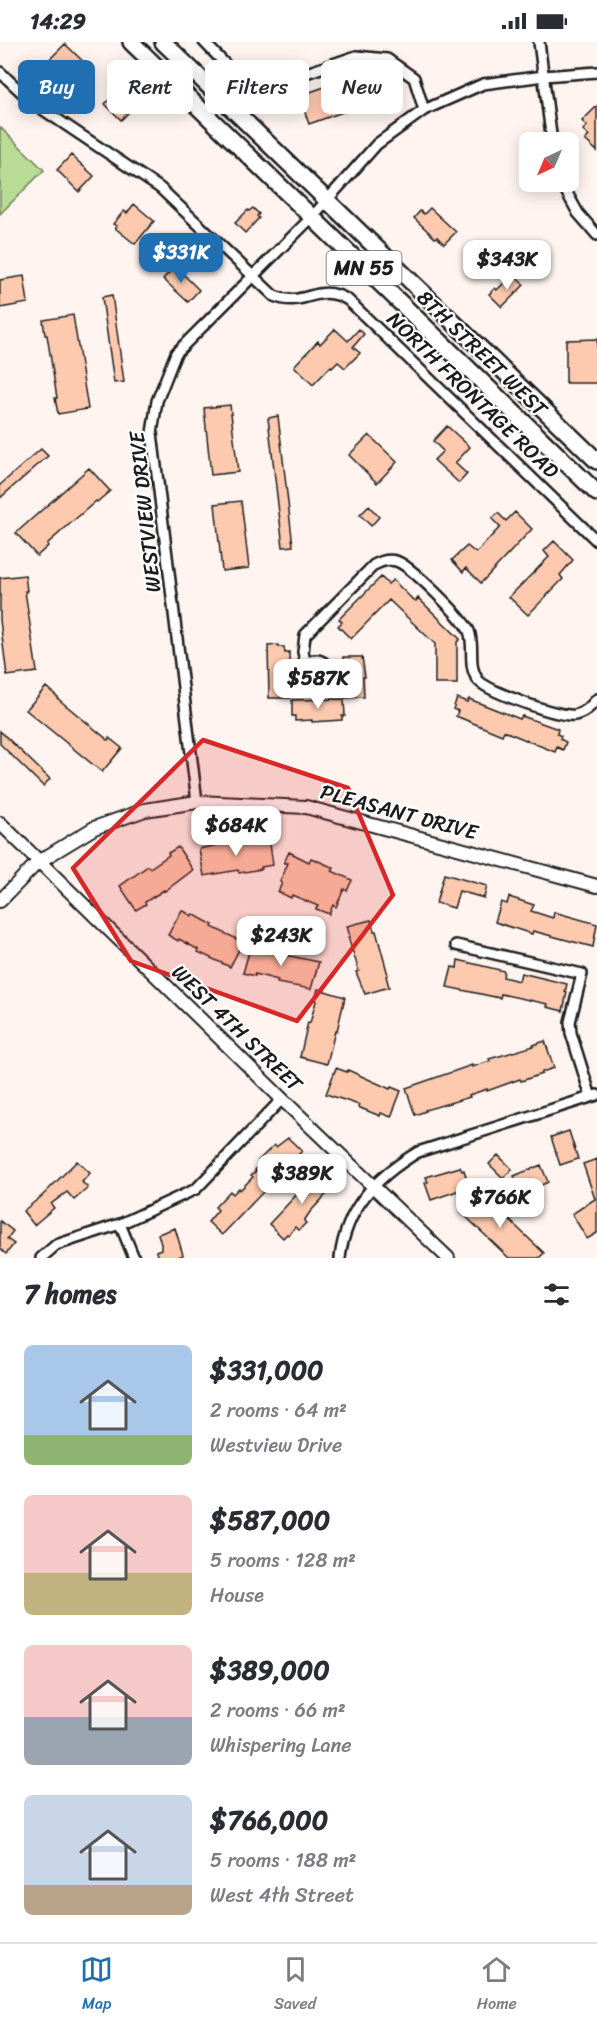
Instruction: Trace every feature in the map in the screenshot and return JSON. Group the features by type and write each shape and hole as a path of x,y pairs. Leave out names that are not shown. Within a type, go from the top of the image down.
{"highway":[{"name":"8TH STREET WEST","path":"131,42 597,493"},
{"name":"8TH STREET WEST","path":"163,42 597,461"}],"street":[{"path":"204,42 228,67 257,81 283,81 356,56 387,59 414,78 424,110"},
{"path":"539,42 551,132"},
{"name":"NORTH FRONTAGE ROAD","path":"0,72 33,103 160,188 274,296 292,301 327,292 338,294 348,300 597,540"},
{"name":"WESTVIEW DRIVE","path":"197,802 152,433 157,401 176,353 312,217 377,144 424,110 483,84 597,72"},
{"path":"567,192 579,213 597,235"},
{"path":"306,663 303,652 305,635 374,565 388,560 406,566 454,612 467,628 471,639 473,670 486,687 553,713 570,716 585,711 597,699"},
{"name":"PLEASANT DRIVE","path":"0,901 38,862 94,828 145,810 197,802 306,807 597,886"},
{"name":"WEST 4TH STREET","path":"0,823 448,1258"},
{"path":"340,1258 342,1237 356,1206 395,1166 417,1152 594,1096 571,1033 570,1022 582,974 456,945"},
{"path":"41,1258 56,1245 120,1224 196,1189 282,1099"},
{"path":"120,1224 134,1258"}],"highlighted area":[{"path":"203,740 348,788 393,895 297,1021 131,961 73,868"}],"green space":[{"path":"0,127 44,170 0,214"}],"building":[{"path":"65,44 82,60 51,60"},
{"path":"321,88 321,114 337,114 309,124 305,114 309,114 309,92"},
{"path":"597,106 597,151 585,140 589,136 583,130 587,126 582,121"},
{"path":"115,114 127,114 121,120"},
{"path":"71,155 94,176 79,192 57,170"},
{"path":"134,204 154,221 135,244 113,224 124,211 127,213"},
{"path":"253,208 259,214 257,216 259,218 245,233 235,223"},
{"path":"430,208 456,232 444,244 414,218 420,211 424,214"},
{"path":"175,266 199,290 188,302 163,279"},
{"path":"513,274 524,285 502,307 489,294 495,288 497,290"},
{"path":"24,276 28,303 0,308 0,280"},
{"path":"112,295 124,382 114,383 102,297"},
{"path":"73,315 88,409 58,414 43,320"},
{"path":"335,329 348,341 359,329 364,334 353,347 360,353 345,368 338,362 332,368 331,366 313,385 294,366 318,341 320,344"},
{"path":"597,339 597,383 566,383 566,340"},
{"path":"230,405 238,472 211,475 204,408"},
{"path":"278,416 293,546 283,547 268,418"},
{"path":"447,426 470,447 455,463 467,474 459,483 434,460 443,451 433,441"},
{"path":"369,435 397,462 377,483 349,455"},
{"path":"41,449 48,456 0,498 0,485"},
{"path":"89,468 110,491 47,544 48,546 37,556 16,533"},
{"path":"241,501 249,568 222,571 215,504"},
{"path":"369,506 379,517 371,526 360,515"},
{"path":"515,512 532,529 481,583 466,568 463,572 452,560 467,546 476,553 500,527 492,519 498,513 506,521"},
{"path":"554,541 573,560 560,575 563,579 528,615 509,597 549,557 544,551"},
{"path":"25,575 27,591 25,591 37,672 7,676 0,620 0,578"},
{"path":"381,577 388,584 393,580 416,601 418,598 460,639 457,642 457,684 435,684 435,644 389,600 351,639 338,626 342,622 339,619"},
{"path":"278,645 278,647 284,647 285,653 289,652 290,698 269,698 268,646"},
{"path":"343,657 362,657 365,677 363,677 364,697 345,698"},
{"path":"46,687 108,740 109,738 122,748 102,772 26,710"},
{"path":"457,698 467,702 469,699 520,719 522,716 558,729 557,734 561,736 560,739 566,742 563,750 557,747 555,752 504,731 502,735 456,716 458,711 453,709"},
{"path":"344,699 345,716 342,716 342,720 295,721 295,716 292,716 292,700"},
{"path":"0,731 50,779 43,786 0,744"},
{"path":"269,837 273,865 239,873 238,870 204,876 199,849 234,841 235,844"},
{"path":"178,847 193,870 136,910 120,886 148,866 150,868"},
{"path":"289,852 309,862 311,858 323,863 334,868 332,871 352,880 347,891 344,889 336,907 333,905 329,914 316,909 318,906 278,892 288,863 284,863"},
{"path":"444,874 487,886 484,898 459,891 454,908 436,903"},
{"path":"509,897 534,905 531,911 553,918 554,912 597,924 593,947 533,931 532,934 495,922 501,902 507,904"},
{"path":"182,910 243,942 230,967 168,935"},
{"path":"371,920 388,975 386,976 389,987 365,994 356,972 359,971 348,937 350,937 347,926"},
{"path":"251,945 262,948 263,946 286,952 285,955 319,962 311,989 277,983 278,980 243,973"},
{"path":"458,960 504,971 503,977 519,981 521,973 567,984 563,1011 547,1007 548,1004 501,994 500,998 447,987 452,967 457,968"},
{"path":"318,989 345,997 327,1064 300,1057"},
{"path":"545,1041 554,1068 542,1074 487,1091 487,1089 415,1115 406,1088"},
{"path":"336,1068 347,1072 348,1070 390,1089 391,1087 401,1091 391,1117 381,1113 380,1116 358,1107 359,1105 326,1094"},
{"path":"569,1131 578,1159 560,1165 551,1137"},
{"path":"288,1138 302,1151 222,1235 208,1222 218,1210 215,1207 230,1191 233,1194 239,1188 240,1190 253,1177 251,1175 261,1164 258,1161 274,1145 276,1147"},
{"path":"498,1155 512,1169 503,1178 489,1164"},
{"path":"597,1159 597,1233 587,1239 572,1214 595,1199 583,1164"},
{"path":"77,1161 90,1173 82,1182 88,1188 74,1200 67,1192 51,1204 54,1208 34,1225 23,1211 42,1196"},
{"path":"541,1165 548,1182 521,1194 514,1176"},
{"path":"460,1167 462,1171 464,1170 469,1187 431,1200 425,1183 428,1182 426,1177"},
{"path":"323,1171 336,1184 310,1212 304,1221 306,1223 299,1230 295,1227 289,1235 283,1238 269,1224 317,1173 319,1175"},
{"path":"479,1191 544,1253 539,1258 509,1258 461,1212"},
{"path":"0,1221 13,1231 7,1239 14,1244 6,1254 0,1249"},
{"path":"175,1228 183,1255 176,1258 159,1258 156,1251 161,1249 158,1234"}]}
